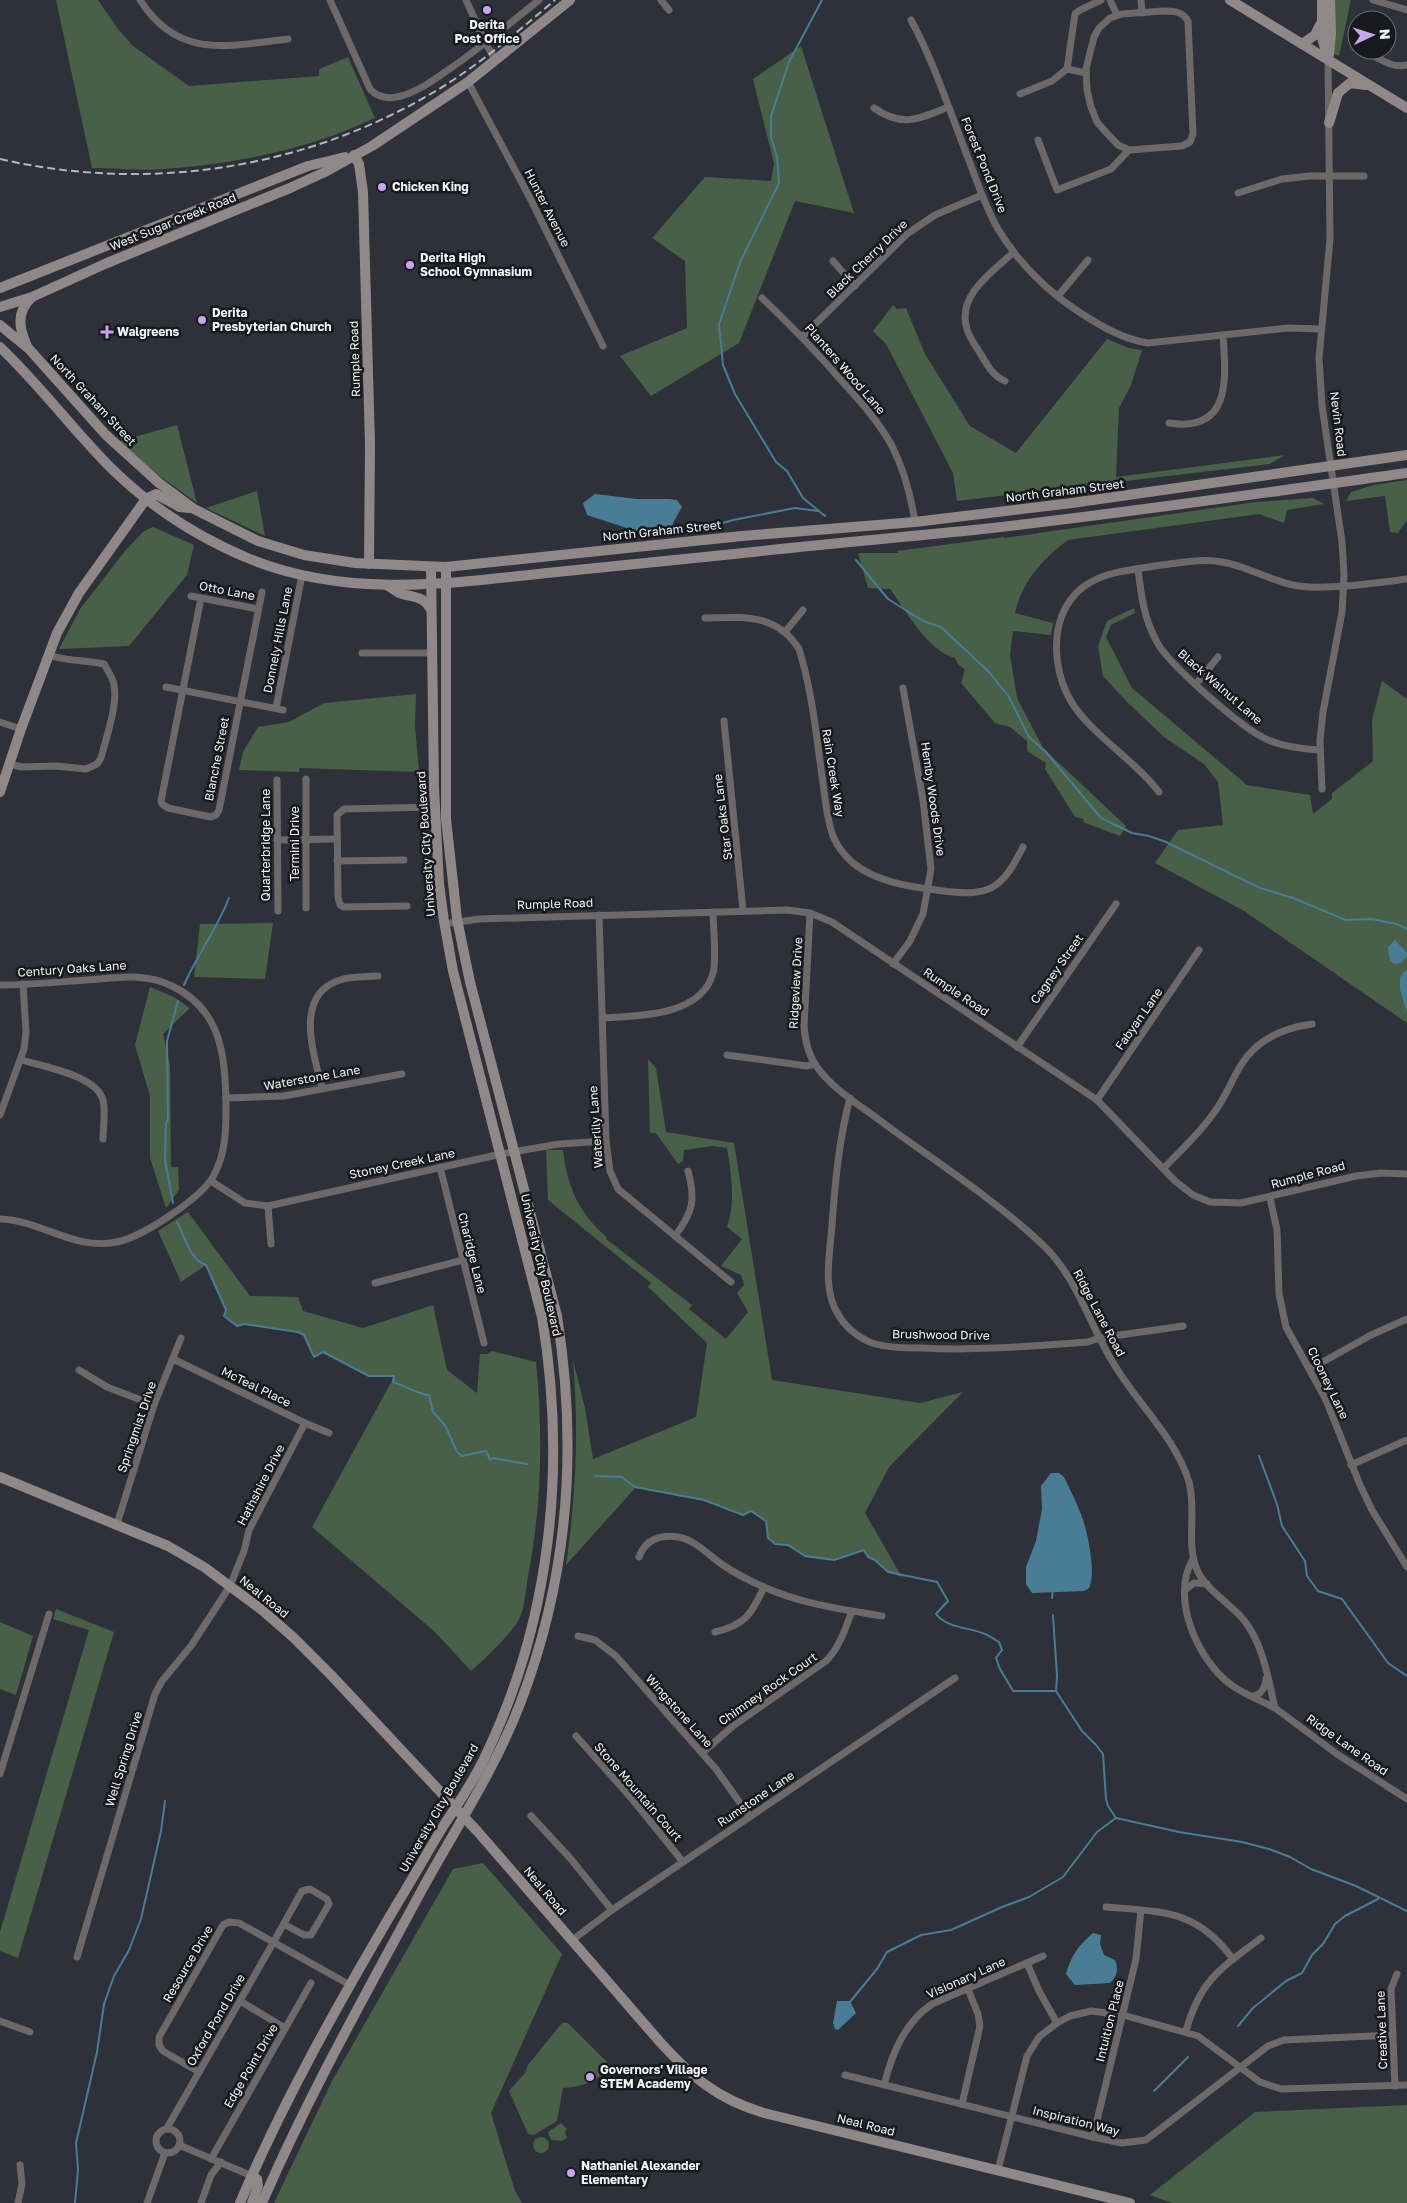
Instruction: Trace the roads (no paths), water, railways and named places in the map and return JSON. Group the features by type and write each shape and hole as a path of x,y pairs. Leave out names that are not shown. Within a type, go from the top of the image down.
{"main road":[{"name":"West Sugar Creek Road","path":"0,307 32,297 106,263 310,180 372,146 468,82 570,0"},
{"path":"1230,0 1407,107"},
{"name":"Nevin Road","path":"1322,0 1322,38 1328,59"},
{"name":"Nevin Road","path":"1328,59 1331,40 1330,0"},
{"path":"1302,44 1315,35 1322,19"},
{"path":"1329,123 1334,101 1338,93 1346,85 1357,83 1375,88"},
{"name":"West Sugar Creek Road","path":"0,288 308,166 354,155"},
{"name":"Rumple Road","path":"354,155 359,164 363,192 370,444 369,564"},
{"path":"187,230 217,214 221,210 222,201"},
{"path":"29,349 20,322 22,311 32,297"},
{"name":"North Graham Street","path":"0,325 29,349 106,436 159,483 194,509 234,531 284,550 326,560 369,564 446,566 742,536 914,522 1081,502 1407,455"},
{"path":"0,347 35,382 108,464 146,499 224,548 269,566 302,575 350,584 388,586 446,583 977,529 1407,473"},
{"path":"0,792 48,655 78,593 146,499 156,494 180,507 194,509"},
{"name":"University City Boulevard","path":"262,2203 289,2140 336,2046 502,1745 520,1705 544,1631 562,1546 566,1498 568,1414 561,1342 549,1283 470,982 457,922 446,819 446,566"},
{"name":"University City Boulevard","path":"240,2203 295,2086 350,1985 483,1761 518,1673 543,1582 553,1505 554,1414 542,1316 453,971 444,924 439,884 435,807 431,567"},
{"path":"388,586 399,593 422,598 428,603 432,611"},
{"name":"Neal Road","path":"0,1477 117,1524 181,1553 262,1610 293,1637 464,1817 680,2063 706,2086 724,2098 747,2108 772,2115 1130,2203"},
{"path":"252,2176 257,2179 258,2184 252,2203"}],"street":[{"path":"140,0 152,17 167,31 193,43 231,46 288,39"},
{"path":"330,0 362,74 374,94 392,98 408,94 439,76 486,44 539,0"},
{"path":"466,0 496,61"},
{"path":"661,0 669,10"},
{"path":"1020,94 1052,81 1068,69 1075,14 1101,0"},
{"path":"1110,0 1117,15"},
{"path":"1141,0 1142,13"},
{"path":"1373,0 1407,10"},
{"path":"1173,11 1183,14 1188,20 1194,134 1190,142 1182,146 1129,150 1118,145 1096,120 1087,90 1086,73 1094,37 1104,22 1117,15 1173,11"},
{"name":"Forest Pond Drive","path":"910,20 931,64 982,195 999,230 1032,273 1058,296 1097,324 1131,340 1156,342 1288,328 1321,329"},
{"name":"Nevin Road","path":"1322,789 1319,750 1323,712 1341,619 1344,585 1344,560 1320,380 1321,329 1329,259 1328,59"},
{"path":"1380,60 1391,66 1407,65"},
{"path":"1068,69 1086,73"},
{"name":"Hunter Avenue","path":"468,82 531,200 604,346"},
{"path":"874,108 893,119 909,120 948,107"},
{"path":"1038,140 1057,190 1111,169 1129,150"},
{"path":"1238,193 1282,179 1364,176"},
{"name":"Black Cherry Drive","path":"802,337 900,241 921,224 935,215 982,195"},
{"path":"1005,381 991,370 969,334 965,322 965,312 971,295 977,287 1014,252"},
{"path":"1058,296 1088,260"},
{"path":"833,261 855,286"},
{"name":"Planters Wood Lane","path":"762,298 802,337 861,402 884,432 906,482 914,522"},
{"path":"1170,422 1183,425 1194,423 1207,417 1218,405 1222,398 1226,379 1223,335"},
{"path":"1159,792 1141,771 1078,711 1065,690 1058,660 1059,626 1064,611 1075,595 1098,578 1109,573 1195,561 1233,564 1289,585 1309,587 1407,579"},
{"name":"Black Walnut Lane","path":"1138,569 1143,608 1157,644 1172,662 1260,736 1296,749 1319,750"},
{"name":"Donnely Hills Lane","path":"240,702 279,709 302,575"},
{"name":"Blanche Street","path":"201,598 161,801 168,808 211,817 216,815 219,810 262,592"},
{"name":"Otto Lane","path":"190,596 258,609"},
{"path":"785,632 802,610"},
{"name":"Rain Creek Way","path":"705,618 759,619 775,624 785,632 799,649 803,662 829,822 839,847 854,864 870,874 881,878 928,889 968,894 986,891 1003,879 1023,847"},
{"path":"362,653 432,652"},
{"path":"9,764 22,767 56,766 86,769 97,764 101,758 114,698 112,678 104,664 87,660 62,659 48,655"},
{"path":"1196,684 1218,657"},
{"path":"166,687 240,702"},
{"name":"Hemby Woods Drive","path":"893,964 910,941 923,914 931,857 914,745 903,688"},
{"name":"Star Oaks Lane","path":"724,721 743,910"},
{"path":"0,722 21,728"},
{"name":"Termini Drive","path":"306,779 306,908"},
{"name":"Quarterbridge Lane","path":"277,780 278,910"},
{"path":"407,906 344,907 340,905 338,897 337,815 344,809 435,807"},
{"path":"276,840 337,839"},
{"path":"337,860 404,860"},
{"name":"Cagney Street","path":"1017,1047 1116,904"},
{"name":"Rumple Road","path":"444,924 599,915 743,910 787,910 810,913 832,922 1096,1100 1184,1189 1210,1202 1241,1204 1356,1176 1381,1173 1407,1174"},
{"path":"603,1018 651,1015 694,1000 708,986 714,972 713,912"},
{"name":"Ridgeview Drive","path":"810,913 804,1026 806,1044 815,1064 828,1080 850,1098"},
{"name":"Waterlily Lane","path":"599,915 606,1141 610,1171 618,1189 731,1282"},
{"name":"Fabyan Lane","path":"1096,1100 1200,950"},
{"name":"Century Oaks Lane","path":"0,985 134,976 160,981 182,992 202,1010 217,1034 224,1060 226,1098 225,1144 219,1165 211,1181 186,1205 134,1236 103,1244 82,1243 24,1222 0,1219"},
{"path":"322,1088 310,1028 310,1015 316,1000 327,986 334,982 353,977 378,976"},
{"path":"0,1115 22,1060 26,1032 23,984"},
{"path":"1164,1168 1210,1118 1248,1055 1262,1043 1279,1033 1294,1027 1312,1024"},
{"path":"728,1055 807,1066 815,1064"},
{"path":"22,1060 82,1079 93,1085 103,1100 103,1139"},
{"name":"Waterstone Lane","path":"226,1098 270,1098 402,1074"},
{"name":"Brushwood Drive","path":"850,1098 839,1157 829,1256 832,1300 837,1314 847,1326 859,1335 873,1343 898,1347 956,1349 1088,1342 1099,1338 1183,1326"},
{"name":"Ridge Lane Road","path":"850,1098 999,1209 1044,1246 1068,1277 1099,1338 1132,1392 1167,1439 1184,1470 1192,1497 1193,1559 1207,1584 1250,1628 1264,1660 1275,1708"},
{"name":"Stoney Creek Lane","path":"211,1181 245,1203 268,1206 501,1154 559,1144 606,1141"},
{"name":"Charidge Lane","path":"440,1167 484,1343"},
{"path":"675,1236 690,1215 692,1208 693,1188 688,1172"},
{"name":"Clooney Lane","path":"1270,1198 1277,1230 1279,1294 1286,1327 1326,1400 1351,1465 1372,1510 1407,1567"},
{"path":"268,1206 272,1244"},
{"path":"375,1283 463,1260"},
{"path":"1310,1369 1371,1335 1407,1319"},
{"name":"Springmist Drive","path":"117,1524 154,1405 181,1338"},
{"name":"McTeal Place","path":"173,1359 329,1433"},
{"path":"79,1370 107,1387 154,1405"},
{"name":"Hathshire Drive","path":"230,1586 244,1551 249,1530 305,1423"},
{"path":"1351,1465 1407,1440"},
{"path":"639,1558 641,1550 652,1540 677,1537 693,1543 724,1566 764,1587 796,1600 882,1616"},
{"name":"Ridge Lane Road","path":"1193,1559 1188,1566 1185,1590 1186,1610 1197,1645 1218,1672 1230,1684 1275,1708 1343,1758 1407,1799"},
{"path":"1185,1590 1194,1583 1207,1584"},
{"name":"Well Spring Drive","path":"76,1957 155,1694 162,1681 191,1646 230,1586"},
{"path":"715,1632 736,1626 743,1621 755,1608 764,1587"},
{"name":"Chimney Rock Court","path":"702,1753 733,1726 834,1654 852,1611"},
{"path":"0,1774 1,1765 49,1614"},
{"name":"Wingstone Lane","path":"578,1636 595,1640 608,1648 702,1753 727,1783 750,1817"},
{"path":"1253,1696 1261,1693 1267,1676"},
{"name":"Rumstone Lane","path":"571,1941 612,1910 955,1678"},
{"name":"Stone Mountain Court","path":"576,1736 633,1800 683,1862"},
{"path":"531,1816 570,1858 612,1910"},
{"name":"Oxford Pond Drive","path":"165,2153 158,2148 156,2141 158,2133 167,2128 273,1943 284,1924 305,1889 310,1889 327,1899 329,1904 311,1935 304,1935 284,1924"},
{"path":"1106,1908 1178,1915 1212,1934 1233,1959"},
{"name":"Intuition Place","path":"1093,2137 1136,1959 1141,1910"},
{"name":"Resource Drive","path":"199,2072 163,2051 159,2046 159,2037 220,1928 229,1922 239,1923 350,1985"},
{"path":"1186,2031 1196,2000 1215,1973 1261,1938"},
{"name":"Visionary Lane","path":"884,2085 891,2056 897,2044 923,2010 932,2004 1043,1956"},
{"path":"1027,1963 1039,1992 1057,2022"},
{"name":"Creative Lane","path":"1395,2086 1391,1988 1397,1974"},
{"name":"Edge Point Drive","path":"211,2159 311,1984"},
{"path":"962,2104 980,2026 978,2014 968,1989"},
{"path":"240,2001 286,2028"},
{"path":"998,2170 1010,2116 1027,2056 1039,2037 1057,2022 1070,2016 1091,2012 1123,2015 1186,2031 1210,2043 1239,2068 1260,2082 1281,2089 1407,2085"},
{"path":"0,2021 30,2032"},
{"name":"Inspiration Way","path":"845,2075 1122,2144 1146,2140 1268,2046 1284,2040 1393,2035"},
{"path":"167,2128 175,2130 179,2135 180,2145"},
{"path":"180,2145 252,2176"},
{"path":"146,2203 165,2153 173,2152 180,2145"},
{"path":"201,2203 211,2175 221,2162"},
{"path":"18,2203 22,2184 20,2166"}],"water":[{"path":"595,494 637,499 677,500 682,507 672,525 662,536 645,534 587,515 583,503"},
{"path":"1395,940 1407,953 1407,956 1401,963 1394,964 1390,960 1388,947"},
{"path":"1407,970 1407,1011 1400,983 1403,973"},
{"path":"1051,1473 1059,1473 1064,1477 1085,1525 1092,1573 1089,1588 1084,1591 1032,1593 1026,1584 1026,1567 1036,1541 1042,1509 1041,1486"},
{"path":"1093,1933 1101,1935 1100,1944 1104,1955 1115,1960 1117,1967 1116,1975 1110,1983 1075,1985 1066,1974 1068,1967 1073,1956"},
{"path":"837,2001 850,2001 856,2013 838,2030 835,2029 833,2023"}],"waterway":[{"path":"822,0 789,62 771,116 771,137 777,157 779,183 741,260 719,324 723,365 735,394 776,462 787,471 803,498 825,516"},
{"path":"672,525 692,532 733,520 795,508 818,511"},
{"path":"856,560 888,599 923,621 941,627 989,672 1009,697 1029,737 1045,751 1101,818 1132,833 1166,842 1260,888 1293,898 1346,920 1372,919 1397,924 1407,929"},
{"path":"184,985 229,898"},
{"path":"173,1203 165,1160 166,1123 168,1120 167,1041 178,1001"},
{"path":"177,1222 192,1253 200,1262 206,1265 226,1310 224,1316 237,1326 244,1324 298,1332 304,1335 314,1357 323,1352 369,1376 394,1376 393,1382 429,1395 433,1412 445,1425 457,1452 462,1456 486,1451 490,1460 493,1458 527,1464"},
{"path":"1259,1456 1277,1504 1282,1526 1305,1561 1307,1576 1318,1591 1342,1599 1388,1663 1407,1676"},
{"path":"595,1476 622,1477 635,1487 704,1500 743,1515 751,1511 766,1521 768,1538 775,1544 788,1545 805,1556 834,1560 864,1550 868,1557 875,1560 888,1572 937,1582 948,1601 936,1614 946,1622 985,1634 999,1642 1002,1650 996,1658 1013,1691 1056,1691"},
{"path":"1052,1598 1053,1590"},
{"path":"1053,1615 1057,1676 1056,1691 1082,1731 1103,1754 1106,1799 1116,1818 1269,1849 1290,1857 1311,1869 1356,1886 1407,1911"},
{"path":"75,2203 78,2170 76,2143 97,2052 104,2004 114,1976 129,1950 141,1919 161,1831 165,1801"},
{"path":"849,2003 877,1969 887,1952 921,1935 951,1930 1029,1897 1063,1877 1097,1832 1116,1818"},
{"path":"1238,2026 1253,2008 1286,1981 1302,1973 1312,1955 1323,1944 1335,1924 1345,1916 1378,1899"},
{"path":"1154,2091 1188,2057"}],"railway":[{"path":"0,159 56,169 112,174 168,173 224,167 279,156 332,140 384,118 434,92 481,60 555,0"}],"place":[{"name":"Derita Post Office","path":"487,10"},
{"name":"Chicken King","path":"382,187"},
{"name":"Derita High School Gymnasium","path":"410,265"},
{"name":"Derita Presbyterian Church","path":"202,320"},
{"name":"Walgreens","path":"107,332"},
{"name":"Governors' Village STEM Academy","path":"590,2077"},
{"name":"Nathaniel Alexander Elementary","path":"571,2173"}]}
